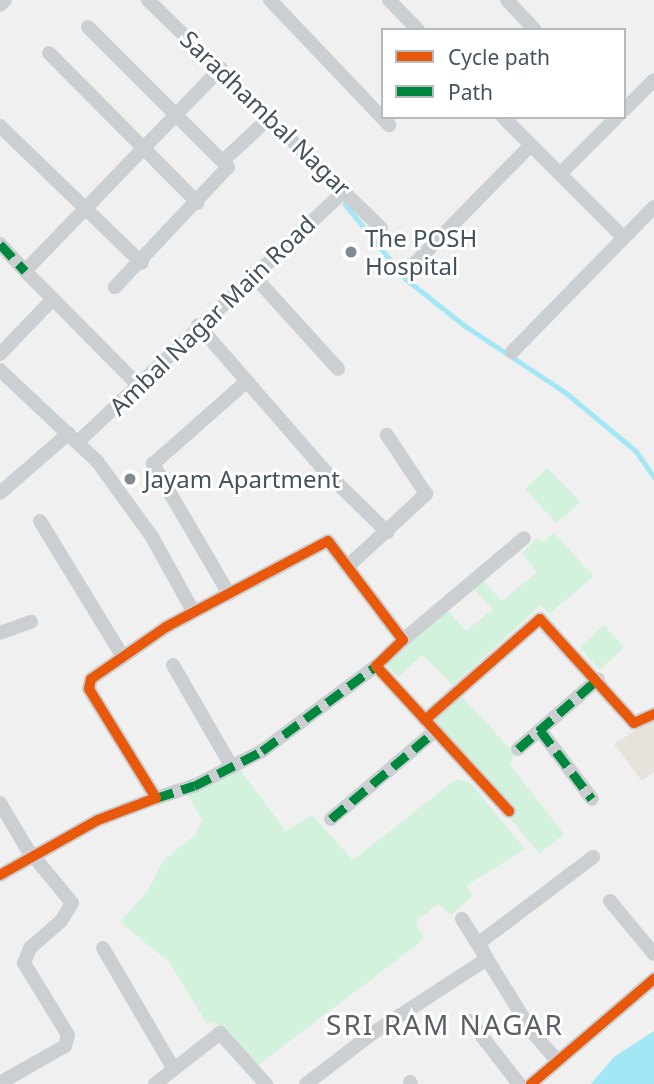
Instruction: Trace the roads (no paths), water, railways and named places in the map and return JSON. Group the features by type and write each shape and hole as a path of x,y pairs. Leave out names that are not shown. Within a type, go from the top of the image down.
{"street":[{"name":"Saradhambal Nagar","path":"148,0 381,228"},
{"path":"390,0 416,28"},
{"path":"506,0 533,28"},
{"path":"280,3 381,116"},
{"path":"88,27 225,159 228,167 223,176 142,263 115,288"},
{"path":"49,53 198,203"},
{"path":"25,271 220,68"},
{"path":"626,108 654,80"},
{"path":"225,159 270,117"},
{"path":"384,119 389,125"},
{"path":"505,119 623,237"},
{"path":"561,173 615,119"},
{"path":"0,126 142,263"},
{"path":"415,263 531,145"},
{"name":"Ambal Nagar Main Road","path":"0,493 138,385 252,274 345,190"},
{"path":"512,352 654,207"},
{"path":"0,244 138,385"},
{"path":"252,274 338,369"},
{"path":"0,354 53,299"},
{"path":"198,325 246,382 387,532"},
{"path":"0,370 74,437 152,537 193,611"},
{"path":"229,594 153,464 246,382"},
{"path":"347,567 426,494 387,435"},
{"path":"40,521 123,657"},
{"path":"0,875 98,820 232,767 376,666 524,538"},
{"path":"156,798 88,684 123,657 193,611 328,541 403,640"},
{"path":"331,819 540,619 598,679 634,723 654,714"},
{"path":"0,634 31,622"},
{"path":"173,665 232,767"},
{"path":"376,666 509,811"},
{"path":"518,749 598,679"},
{"path":"540,730 592,799"},
{"path":"0,803 34,856 72,903 61,921 30,947 24,963 68,1035 65,1046 0,1083"},
{"path":"487,959 479,943 593,857"},
{"path":"610,901 654,954"},
{"path":"463,919 533,1032 557,1061"},
{"path":"103,948 173,1068"},
{"path":"306,1084 373,1033 487,959"},
{"path":"531,1084 654,979"},
{"path":"470,1021 519,1084"},
{"path":"159,1083 173,1068 220,1033 266,1084"}],"water":[{"path":"654,1031 654,1084 591,1084 614,1057"}],"waterway":[{"path":"345,204 406,279 464,325 565,392 636,451 654,477"}],"place":[{"name":"The POSH Hospital","path":"351,252"},
{"name":"Jayam Apartment","path":"130,479"}],"district":[{"name":"SRI RAM NAGAR","path":"445,1024"}]}
